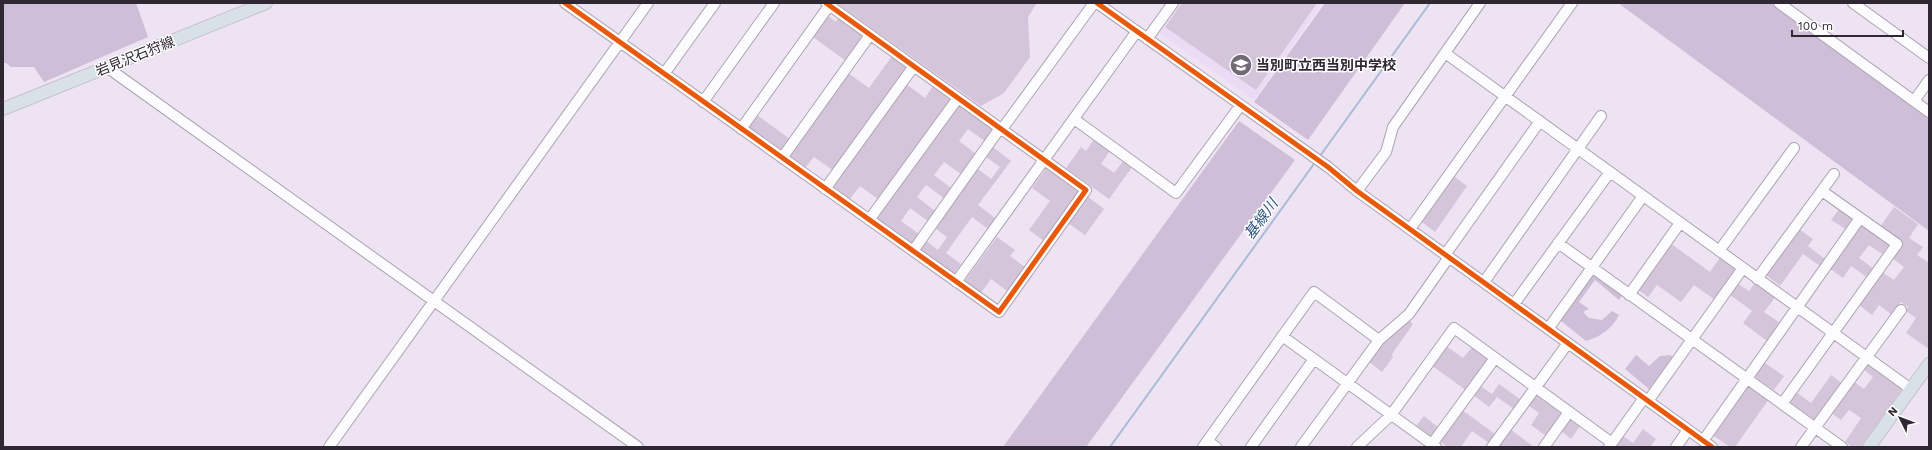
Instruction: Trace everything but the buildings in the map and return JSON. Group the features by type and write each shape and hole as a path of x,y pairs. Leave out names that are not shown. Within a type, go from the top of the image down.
{"main road":[{"name":"岩見沢石狩線","path":"3,109 108,68 266,3"},
{"path":"1869,447 1929,364"}],"street":[{"path":"565,3 579,7 620,42 664,74 999,312 1086,190 829,4 742,129"},
{"path":"329,447 648,3"},
{"path":"664,74 715,3"},
{"path":"703,102 774,3"},
{"path":"913,251 1000,128 1005,125 1094,3"},
{"path":"1097,3 1240,106 1328,167 1357,191 1712,447"},
{"path":"1147,39 1173,3"},
{"path":"1357,191 1386,152 1393,127 1480,3"},
{"path":"1410,229 1572,3"},
{"path":"1779,3 1929,112"},
{"path":"1853,3 1929,58"},
{"path":"956,282 1137,31"},
{"path":"782,158 870,35"},
{"path":"1444,53 1911,389"},
{"path":"825,189 914,66"},
{"path":"108,68 638,447"},
{"path":"1914,101 1929,80"},
{"path":"869,220 958,98"},
{"path":"1074,119 1176,194 1240,106"},
{"path":"1484,282 1601,116"},
{"path":"1301,447 1379,340 1409,314 1540,121"},
{"path":"1719,251 1794,148"},
{"path":"1514,304 1610,172"},
{"path":"1758,279 1834,174"},
{"path":"1782,404 1897,244 1822,191"},
{"path":"1548,329 1643,196"},
{"path":"1703,441 1860,218"},
{"path":"1629,294 1680,223"},
{"path":"1558,243 1842,447"},
{"path":"1359,446 1391,415 1454,328 1570,412 1611,445 1692,339 1743,268"},
{"path":"1216,447 1205,444 1314,292 1379,340"},
{"path":"1801,447 1901,310"},
{"path":"1282,336 1434,446 1495,358"},
{"path":"1492,447 1568,343"},
{"path":"1251,447 1314,360"},
{"path":"1544,447 1570,412"},
{"path":"1676,447 1688,430"}],"shaded area":[{"path":"3,3 136,3 148,37 44,82 34,67 11,67 6,63 3,63"},
{"path":"1037,3 1028,17 1030,57 1004,93 981,106 838,4"},
{"name":"当別町立西当別中学校","path":"1176,3 1322,3 1254,100 1156,31"},
{"name":"当別町立西当別中学校","path":"1182,3 1317,3 1256,90 1165,27"},
{"path":"1325,3 1405,3 1308,140 1254,102"},
{"path":"1618,3 1771,3 1929,118 1929,231"},
{"path":"828,16 836,22 838,18 862,35 862,39 846,61 813,37"},
{"path":"892,56 908,67 834,171 814,157 805,168 789,157 848,73 869,88"},
{"path":"906,84 925,98 933,86 951,100 878,199 860,186 849,200 832,187"},
{"path":"958,104 993,130 985,141 968,129 959,141 976,154 961,174 944,162 934,175 951,188 944,198 926,185 917,197 935,211 928,221 910,208 901,221 919,234 911,245 874,218"},
{"path":"757,115 790,139 782,151 748,126"},
{"path":"1239,121 1295,160 1086,447 1003,447"},
{"path":"1095,138 1111,149 1101,164 1114,173 1124,160 1133,166 1109,199 1066,168 1081,147 1086,151"},
{"path":"993,147 1011,161 978,205 995,218 988,229 972,217 946,253 961,264 954,274 920,249 926,241 938,250 947,237 935,228 978,169 991,179 1000,167 986,157"},
{"path":"1048,166 1081,190 1044,241 1029,230 1050,201 1032,188"},
{"path":"1452,175 1467,186 1435,232 1419,220"},
{"path":"1087,196 1104,209 1085,235 1068,223"},
{"path":"1894,207 1918,224 1909,238 1923,247 1917,255 1929,263 1929,349 1906,333 1916,318 1906,311 1908,307 1901,302 1891,314 1879,305 1872,315 1859,305 1882,272 1894,280 1904,267 1891,257 1901,242 1880,227"},
{"path":"1840,208 1855,219 1847,230 1831,220"},
{"path":"1862,223 1890,244 1882,254 1869,245 1859,258 1874,269 1868,278 1851,266 1843,278 1829,268"},
{"path":"1799,229 1813,239 1808,246 1825,259 1820,266 1803,254 1780,286 1766,275"},
{"path":"997,237 1015,250 1010,256 1025,267 1007,291 991,279 980,294 964,282"},
{"path":"1670,243 1710,272 1721,256 1738,268 1715,300 1694,285 1681,302 1657,285 1648,297 1637,289"},
{"path":"1594,272 1623,294 1619,300 1595,280 1579,302 1589,309 1583,312 1589,318 1602,320 1612,311 1619,315 1605,332 1586,341 1561,321 1559,317"},
{"path":"1756,282 1776,296 1764,312 1780,323 1767,341 1743,323 1752,311 1729,294 1737,283 1749,291"},
{"path":"1409,320 1413,324 1392,354 1393,357 1382,372 1368,361 1382,342"},
{"path":"1446,346 1463,358 1473,346 1491,359 1467,391 1431,365"},
{"path":"1636,355 1649,366 1660,356 1670,355 1673,357 1649,389 1625,369"},
{"path":"1762,361 1784,376 1774,390 1752,375"},
{"path":"1867,361 1906,389 1863,447 1852,447 1845,442 1861,418 1849,410 1841,420 1830,412 1853,381 1864,389 1873,377 1862,368"},
{"path":"1831,375 1843,384 1818,417 1813,419 1789,402 1796,392 1811,403"},
{"path":"1499,384 1521,400 1514,409 1497,397 1489,407 1472,394 1479,385 1492,394"},
{"path":"1747,384 1769,399 1735,447 1730,447 1711,434"},
{"path":"1537,392 1564,412 1546,436 1531,425 1539,413 1528,405"},
{"path":"1462,410 1495,434 1489,443 1472,431 1461,447 1447,447 1439,441"},
{"path":"1424,416 1439,428 1434,435 1428,436 1416,426"},
{"path":"1569,417 1581,425 1571,439 1560,430"},
{"path":"1510,429 1534,447 1497,447"},
{"path":"1643,429 1656,439 1650,447 1615,447 1623,436 1633,443"}],"waterway":[{"name":"基線川","path":"1320,156 1430,3"},
{"name":"基線川","path":"1110,447 1316,161"}],"cycle path":[{"path":"565,3 999,312 1086,190 826,3"},
{"path":"1097,3 1328,167 1357,191 1712,447"}],"place":[{"name":"当別町立西当別中学校","path":"1241,65"}]}
